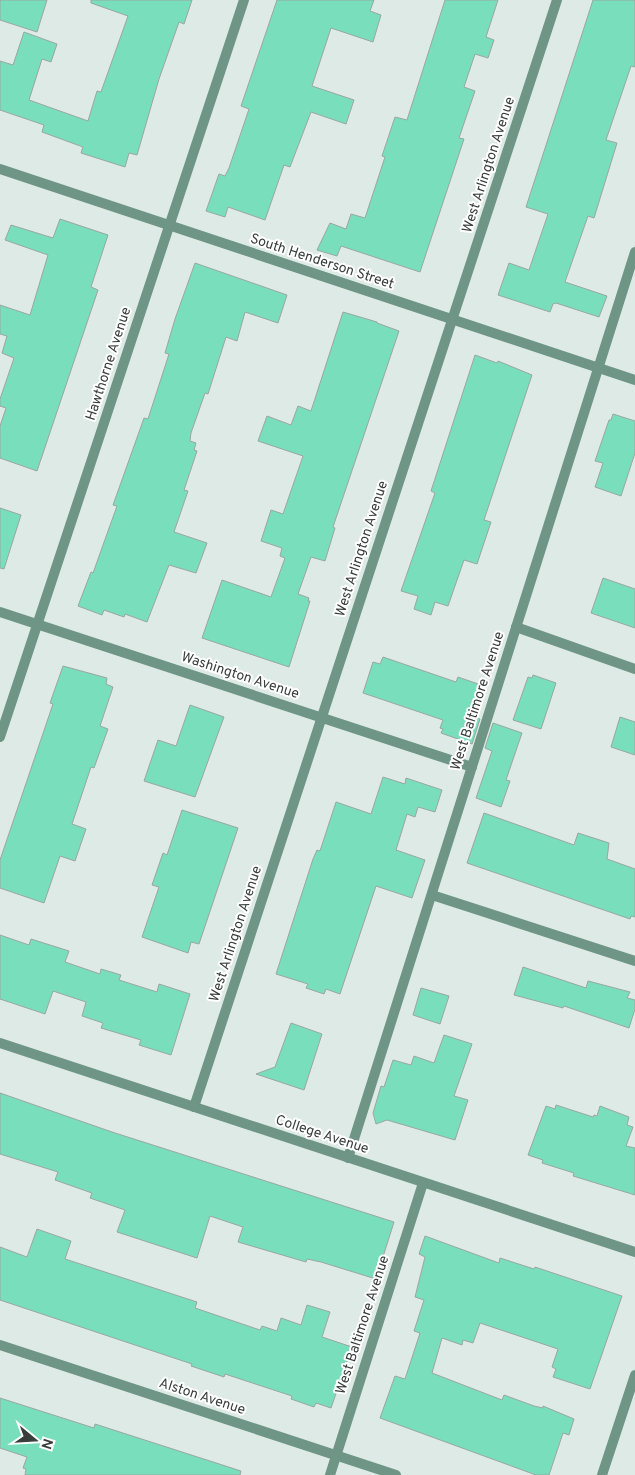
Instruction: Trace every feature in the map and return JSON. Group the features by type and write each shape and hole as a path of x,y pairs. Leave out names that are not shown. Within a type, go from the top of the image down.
{"street":[{"name":"Hawthorne Avenue","path":"0,737 244,0"},
{"name":"West Arlington Avenue","path":"194,1107 557,0"},
{"name":"South Henderson Street","path":"0,169 635,380"},
{"name":"West Baltimore Avenue","path":"348,1158 635,252"},
{"name":"Washington Avenue","path":"0,612 472,767"},
{"path":"516,627 635,669"},
{"path":"432,895 635,961"},
{"name":"College Avenue","path":"0,1043 635,1252"},
{"name":"West Baltimore Avenue","path":"330,1475 423,1183"},
{"name":"Alston Avenue","path":"0,1345 396,1475"},
{"path":"602,1475 635,1375"}],"building":[{"path":"0,0 47,0 37,32 0,20"},
{"path":"91,0 192,0 184,24 179,22 159,79 137,155 129,153 125,167 81,153 83,147 42,132 44,125 0,110 0,61 13,65 24,32 57,44 51,62 42,59 29,100 88,121 97,91 101,92 128,16 91,3"},
{"path":"277,0 374,0 370,11 381,15 373,42 331,28 312,86 354,100 346,124 311,112 290,167 284,165 265,220 228,207 225,217 206,211 219,174 225,176 229,168 249,109 241,106"},
{"path":"445,0 498,0 486,37 494,40 488,58 475,54 464,87 475,91 459,138 464,139 420,272 341,246 337,256 317,250 330,223 346,229 351,214 365,218 385,157 382,156 395,117 407,120"},
{"path":"593,0 635,0 635,67 631,66 606,140 617,143 594,218 588,216 565,282 607,296 599,317 556,303 553,304 550,312 498,295 509,263 529,270 548,214 526,207"},
{"path":"60,219 108,235 91,287 98,290 37,471 0,458 0,426 6,408 0,406 0,399 14,358 2,353 7,336 0,334 0,305 30,315 48,255 5,240 11,225 53,238"},
{"path":"195,263 287,295 278,323 245,312 237,341 226,337 208,394 205,393 191,433 190,441 196,443 194,450 197,451 184,490 188,491 174,532 207,543 196,573 169,565 147,622 125,614 124,617 104,610 102,615 78,606 91,572 93,573 117,506 113,505 144,418 148,419 169,354 165,353 175,319"},
{"path":"343,312 399,331 333,527 335,528 325,561 311,557 298,594 309,598 308,601 310,601 289,667 202,638 222,580 271,597 285,558 280,556 282,548 261,541 271,510 283,514 303,456 258,441 267,416 291,425 298,406 311,411"},
{"path":"475,355 497,363 498,361 532,375 484,520 491,522 477,564 464,560 448,606 435,602 431,615 414,609 418,596 401,591 435,493 431,491"},
{"path":"613,414 635,421 635,453 621,496 595,487 603,463 595,461 609,420 611,420"},
{"path":"0,508 21,515 4,569 0,568"},
{"path":"603,578 635,589 635,628 591,613"},
{"path":"383,657 456,682 458,677 481,685 470,715 480,719 472,744 441,733 443,729 440,728 443,720 363,693 373,662 380,664"},
{"path":"63,666 107,678 106,684 113,687 100,726 108,729 94,768 91,767 72,824 86,829 75,861 60,856 44,903 0,888 0,860 53,704 50,703"},
{"path":"533,675 556,683 541,729 513,720 528,677 532,678"},
{"path":"190,705 224,717 195,797 144,781 158,740 176,746"},
{"path":"620,717 635,722 635,755 611,747"},
{"path":"493,723 522,733 506,780 510,781 501,807 476,798 492,751 485,748"},
{"path":"383,777 405,784 406,778 442,790 435,812 418,807 415,817 407,814 396,850 425,860 412,898 376,886 340,994 326,989 324,994 306,988 308,984 276,974 313,859 317,850 320,851 336,802 371,814"},
{"path":"182,810 238,828 199,944 191,942 188,953 142,937 159,887 152,885 163,853 167,855"},
{"path":"484,813 574,845 578,833 609,843 607,859 635,869 635,917 631,916 630,919 467,863"},
{"path":"0,935 29,945 31,939 69,951 65,962 100,974 101,969 121,975 119,980 157,992 159,984 190,994 171,1055 139,1045 141,1040 101,1028 103,1023 82,1016 86,1002 53,991 45,1014 0,999"},
{"path":"523,967 586,988 588,981 630,992 627,998 635,1000 635,1009 629,1028 564,1006 563,1008 514,995"},
{"path":"421,988 449,996 440,1024 413,1015"},
{"path":"291,1023 322,1034 304,1090 256,1074 275,1067"},
{"path":"444,1035 472,1044 454,1096 468,1100 455,1140 387,1120 376,1124 373,1113 381,1086 384,1087 393,1060 411,1065 414,1056 434,1063"},
{"path":"0,1093 112,1132 394,1222 376,1279 321,1262 307,1259 306,1262 238,1242 243,1227 210,1216 197,1258 117,1232 125,1210 90,1198 92,1193 55,1180 58,1172 0,1154"},
{"path":"556,1105 593,1117 594,1115 597,1116 600,1106 629,1117 627,1125 633,1127 626,1146 635,1148 635,1195 573,1176 574,1173 542,1163 543,1160 528,1155 546,1106 555,1109"},
{"path":"37,1229 71,1241 65,1259 197,1302 195,1308 260,1330 262,1326 277,1331 281,1318 301,1325 307,1305 330,1312 322,1337 352,1347 331,1408 316,1403 314,1407 291,1399 292,1396 225,1374 224,1377 191,1366 192,1364 0,1300 0,1247 27,1257"},
{"path":"425,1236 499,1263 500,1258 534,1269 535,1267 622,1296 590,1389 553,1377 556,1369 552,1367 558,1349 480,1323 473,1343 463,1340 462,1345 442,1338 432,1373 502,1400 504,1395 534,1406 543,1408 543,1406 574,1419 569,1435 563,1433 549,1475 536,1475 380,1418 395,1376 405,1379 420,1333 414,1331 424,1300 415,1297 425,1257 419,1254"},
{"path":"0,1398 94,1428 95,1424 241,1471 240,1475 25,1475 26,1469 23,1468 27,1457 0,1448"}]}
